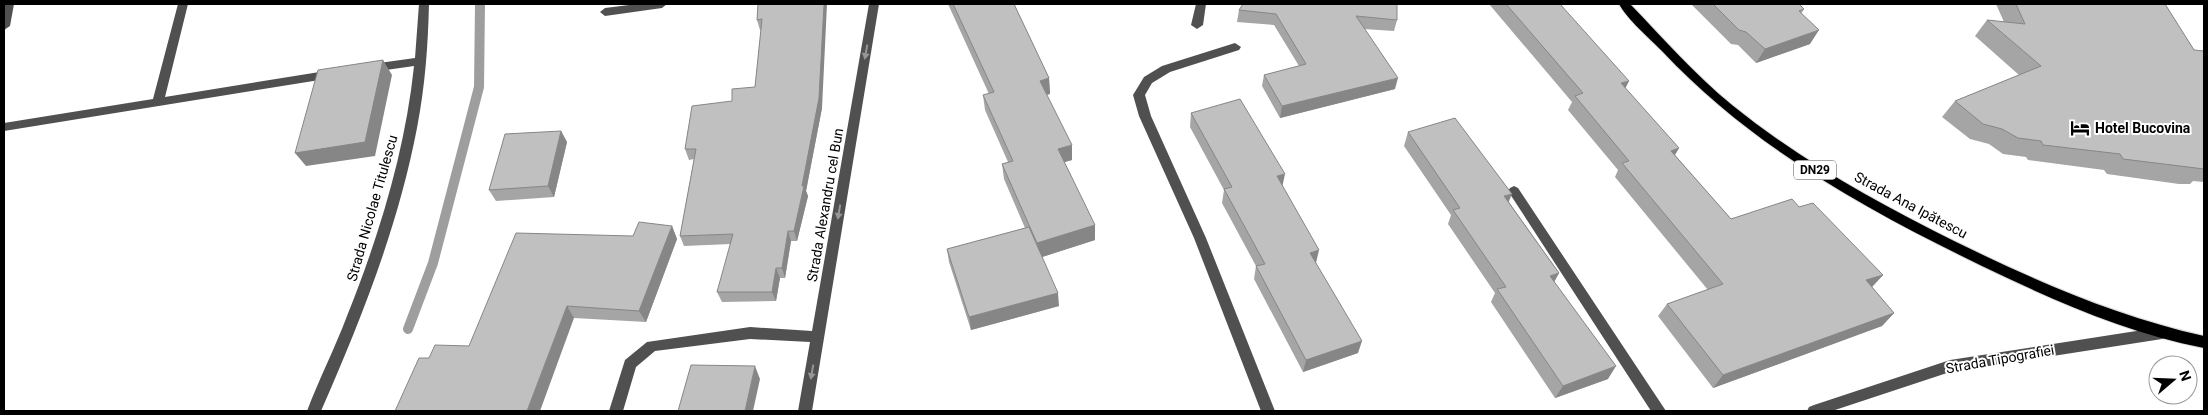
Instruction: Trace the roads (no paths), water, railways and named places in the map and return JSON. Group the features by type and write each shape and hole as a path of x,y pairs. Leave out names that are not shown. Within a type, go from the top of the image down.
{"main road":[{"name":"Strada Ana Ipătescu","path":"1624,4 1700,83 1728,108 1772,142 1833,182 1902,222 2040,289 2099,313 2162,333 2204,342"}],"street":[{"path":"4,26 9,4"},
{"path":"158,101 183,4"},
{"name":"Strada Nicolae Titulescu","path":"314,411 339,355 375,261 407,148 416,103 424,4"},
{"path":"606,12 662,4"},
{"name":"Strada Alexandru cel Bun","path":"805,411 874,4"},
{"path":"1197,25 1201,4"},
{"path":"1235,47 1166,69 1148,80 1139,95 1146,116 1200,238 1268,411"},
{"path":"362,70 420,61"},
{"path":"4,127 342,73"},
{"path":"1514,191 1659,411"},
{"path":"616,411 630,364 652,346 750,333 818,336"},
{"name":"Strada Tipografiei","path":"1814,411 1950,366 2162,333"}],"waterway":[{"path":"408,329 433,263 479,87 480,4"}],"place":[{"name":"Hotel Bucovina","path":"2080,128"}]}
